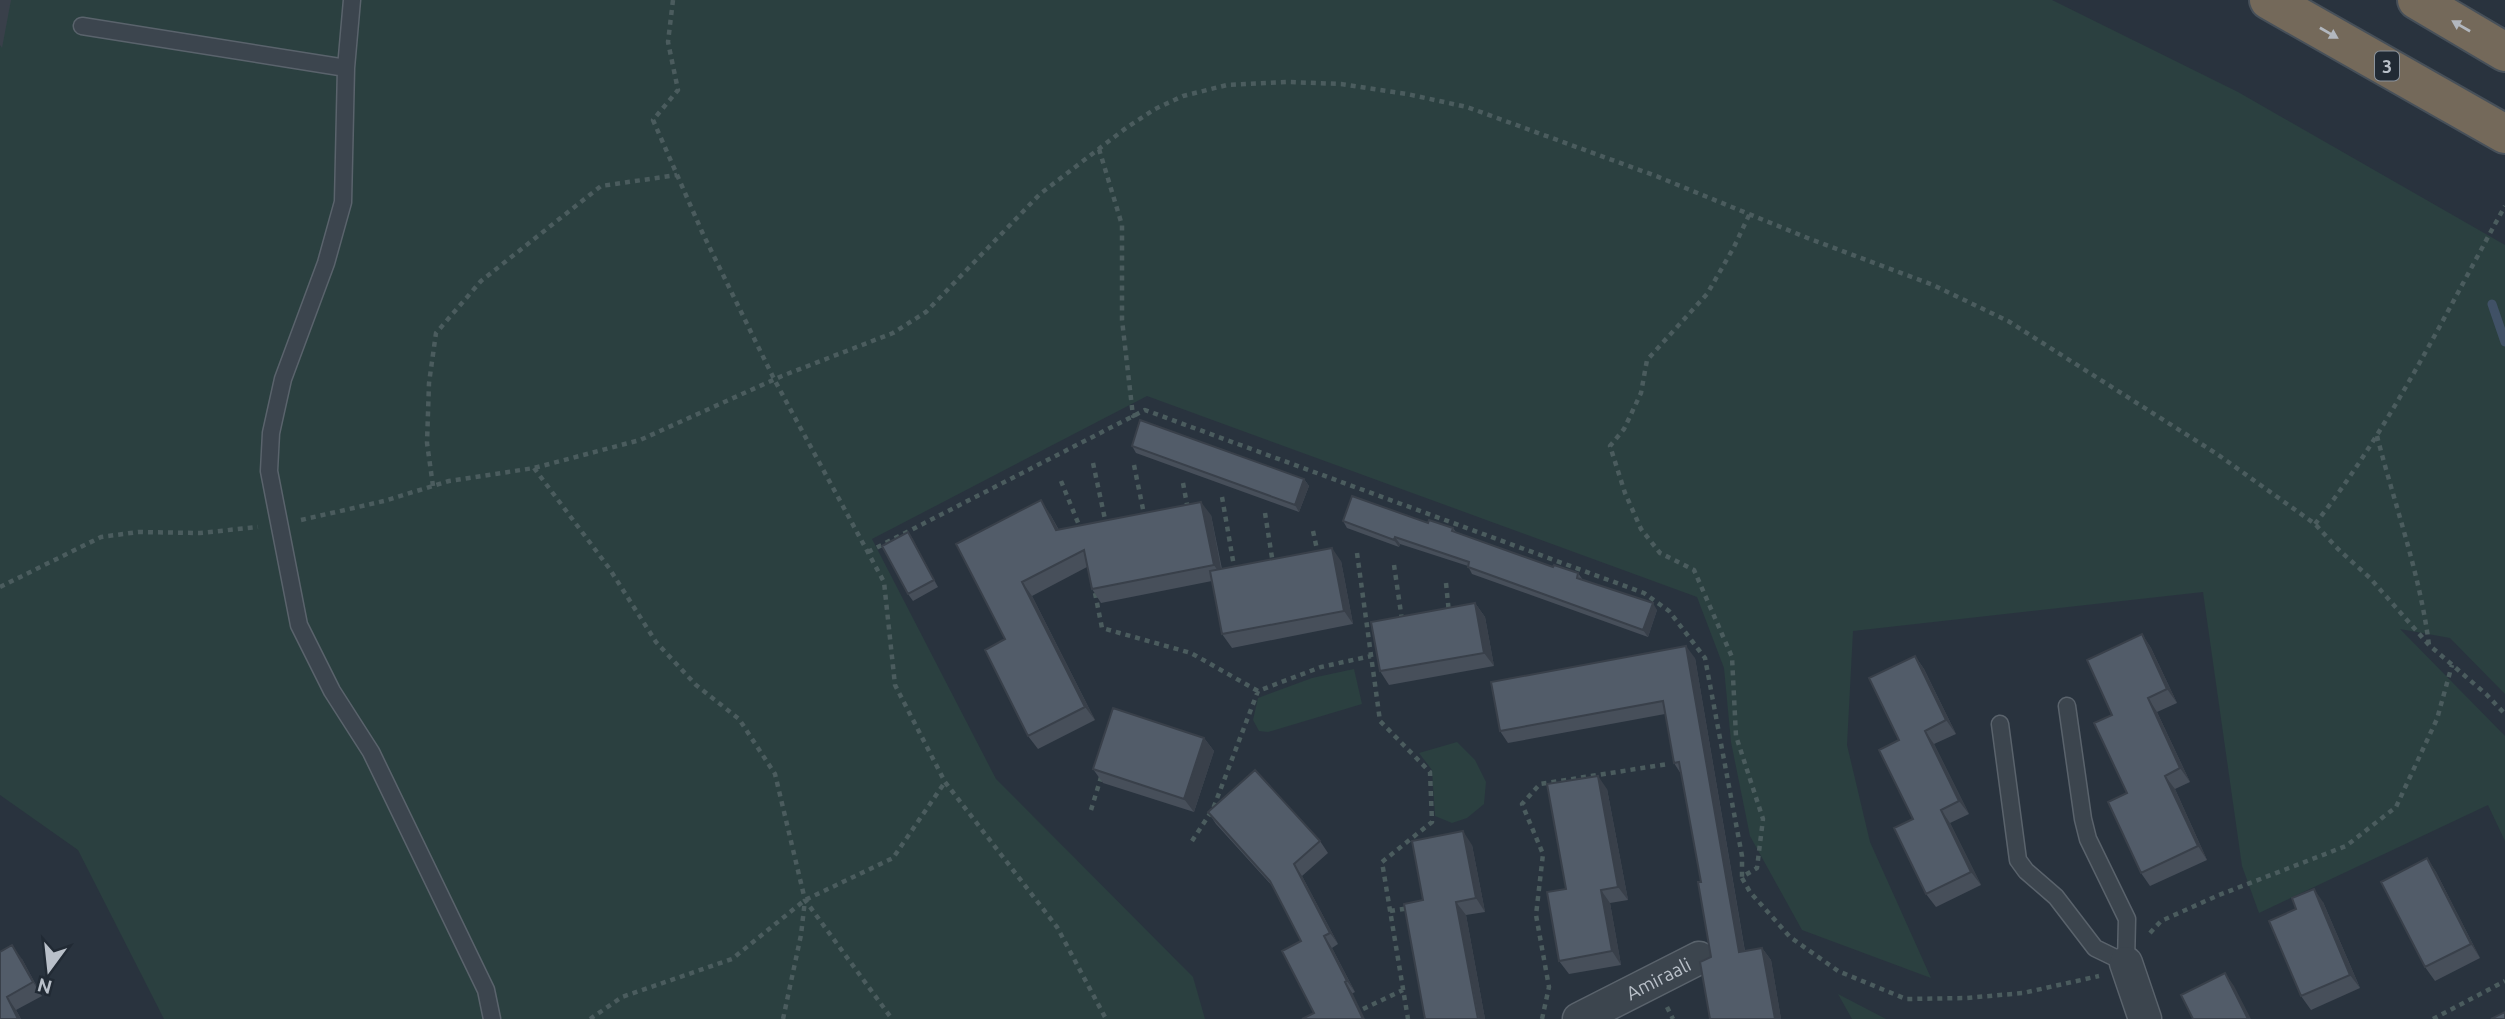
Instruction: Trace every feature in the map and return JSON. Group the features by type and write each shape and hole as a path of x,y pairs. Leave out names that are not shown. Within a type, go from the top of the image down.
{"highway":[{"name":"3","path":"2269,0 2505,134"},
{"path":"2417,0 2505,52"}],"street":[{"name":"Amiraali","path":"1579,1019 1699,958"},
{"path":"2126,962 2145,1019"}],"lane":[{"path":"352,0 346,68 343,202 326,263 283,379 271,433 269,471 299,625 332,691 371,752 486,990 492,1019"},
{"path":"82,26 346,68"},
{"path":"2000,724 2018,860 2026,871 2056,897 2095,948 2126,962 2127,919 2088,839 2082,819 2067,706"}],"path":[{"path":"674,0 668,42 678,90 653,120 703,234 774,379 884,582 895,685 945,782 1057,927 1106,1019"},
{"path":"0,587 101,537 138,531 233,531 280,523 384,501 449,481 534,468 640,440 774,379 893,333 926,312 1040,194 1155,109 1183,96 1227,85 1288,82 1341,84 1467,107 1933,285 2008,321 2217,454 2315,524 2370,578 2429,645 2486,694 2505,715"},
{"path":"1099,149 1122,225 1122,320 1133,416"},
{"path":"433,486 427,443 429,383 436,333 481,281 601,186 677,175"},
{"path":"2315,524 2349,481 2377,436 2505,206"},
{"path":"1742,877 1757,868 1763,819 1736,736 1732,657 1694,570 1660,553 1641,529 1625,493 1610,446 1624,429 1641,393 1647,360 1707,294 1750,213"},
{"path":"868,552 1144,410 1644,593 1670,611 1705,658 1742,856 1742,877 1750,891 1790,937 1838,971 1906,999 2023,993 2095,978 2126,962 2161,921 2219,895 2346,846 2396,807 2437,719 2452,665"},
{"path":"2377,436 2419,588 2429,645"},
{"path":"1093,463 1107,530"},
{"path":"1134,465 1146,523"},
{"path":"534,468 609,568 656,642 696,685 739,719 775,774 804,900 801,935 783,1019"},
{"path":"1061,481 1086,541"},
{"path":"1183,483 1189,514"},
{"path":"1222,497 1235,574"},
{"path":"1265,513 1274,567"},
{"path":"1313,531 1319,558"},
{"path":"1357,552 1380,721 1430,772 1432,822 1382,862 1408,1019"},
{"path":"1394,565 1402,620"},
{"path":"1446,583 1449,612"},
{"path":"1095,591 1102,628 1191,653 1258,691"},
{"path":"1192,841 1213,809 1258,691 1321,667 1371,656"},
{"path":"1542,1019 1549,987 1536,915 1543,854 1522,804 1541,783 1668,764"},
{"path":"1091,810 1104,768"},
{"path":"590,1019 622,997 732,959 804,900 893,858 945,782"},
{"path":"1538,897 1548,896"},
{"path":"804,900 892,1019"},
{"path":"1390,911 1412,908"},
{"path":"2433,1019 2505,981"},
{"path":"1363,1009 1403,990"}],"green space":[{"path":"0,0 2052,0 2238,92 2505,245 2505,694 2450,638 2400,629 2505,736 2505,841 2488,805 2259,913 2242,866 2203,592 1853,631 1847,745 1870,842 1931,978 1802,930 1750,836 1731,742 1724,668 1697,597 1147,396 872,539 996,779 1193,977 1205,1019 164,1019 78,850 0,795"},
{"path":"1354,669 1362,704 1268,732 1259,731 1253,720 1258,698 1312,678"},
{"path":"1457,742 1475,760 1486,782 1484,804 1467,818 1452,823 1435,816 1432,770 1419,753"},
{"path":"1838,994 1886,1019 1852,1019"}],"building":[{"path":"1140,420 1304,479 1295,505 1132,446"},
{"path":"1352,496 1428,523 1429,520 1453,528 1452,531 1553,567 1554,565 1578,573 1577,578 1653,603 1643,630 1468,567 1469,562 1395,537 1394,540 1343,521"},
{"path":"1041,500 1056,530 1201,502 1214,565 1092,589 1084,550 1022,582 1085,707 1028,736 985,650 1005,639 956,544"},
{"path":"908,532 934,580 908,594 882,546"},
{"path":"1332,548 1344,611 1222,634 1210,571"},
{"path":"1475,603 1484,653 1380,671 1371,622"},
{"path":"2142,634 2167,689 2148,698 2180,768 2165,776 2198,846 2141,873 2108,802 2127,793 2094,723 2112,715 2087,660"},
{"path":"1686,646 1739,952 1762,948 1775,1019 1710,1019 1700,962 1711,957 1698,882 1701,882 1679,762 1674,763 1663,701 1500,731 1491,682"},
{"path":"1915,656 1946,720 1925,731 1959,801 1941,810 1971,872 1926,894 1894,828 1913,819 1879,750 1899,740 1869,678"},
{"path":"1113,708 1204,738 1184,799 1093,769"},
{"path":"1255,770 1320,841 1294,864 1330,933 1324,936 1363,1019 1302,1019 1314,1013 1282,951 1301,941 1270,881 1208,812"},
{"path":"1598,776 1618,887 1601,890 1612,951 1559,961 1547,892 1566,889 1547,784"},
{"path":"1463,831 1476,898 1456,902 1478,1019 1425,1019 1404,904 1423,900 1412,841"},
{"path":"2427,858 2471,944 2425,967 2381,882"},
{"path":"2314,889 2350,975 2301,996 2269,921 2296,909 2292,898"},
{"path":"12,945 33,982 7,997 18,1019 0,1019 0,952"},
{"path":"2225,973 2248,1019 2193,1019 2181,995"},
{"path":"2505,1012 2505,1019 2491,1019"}],"waterway":[{"path":"2492,304 2505,342"}]}
